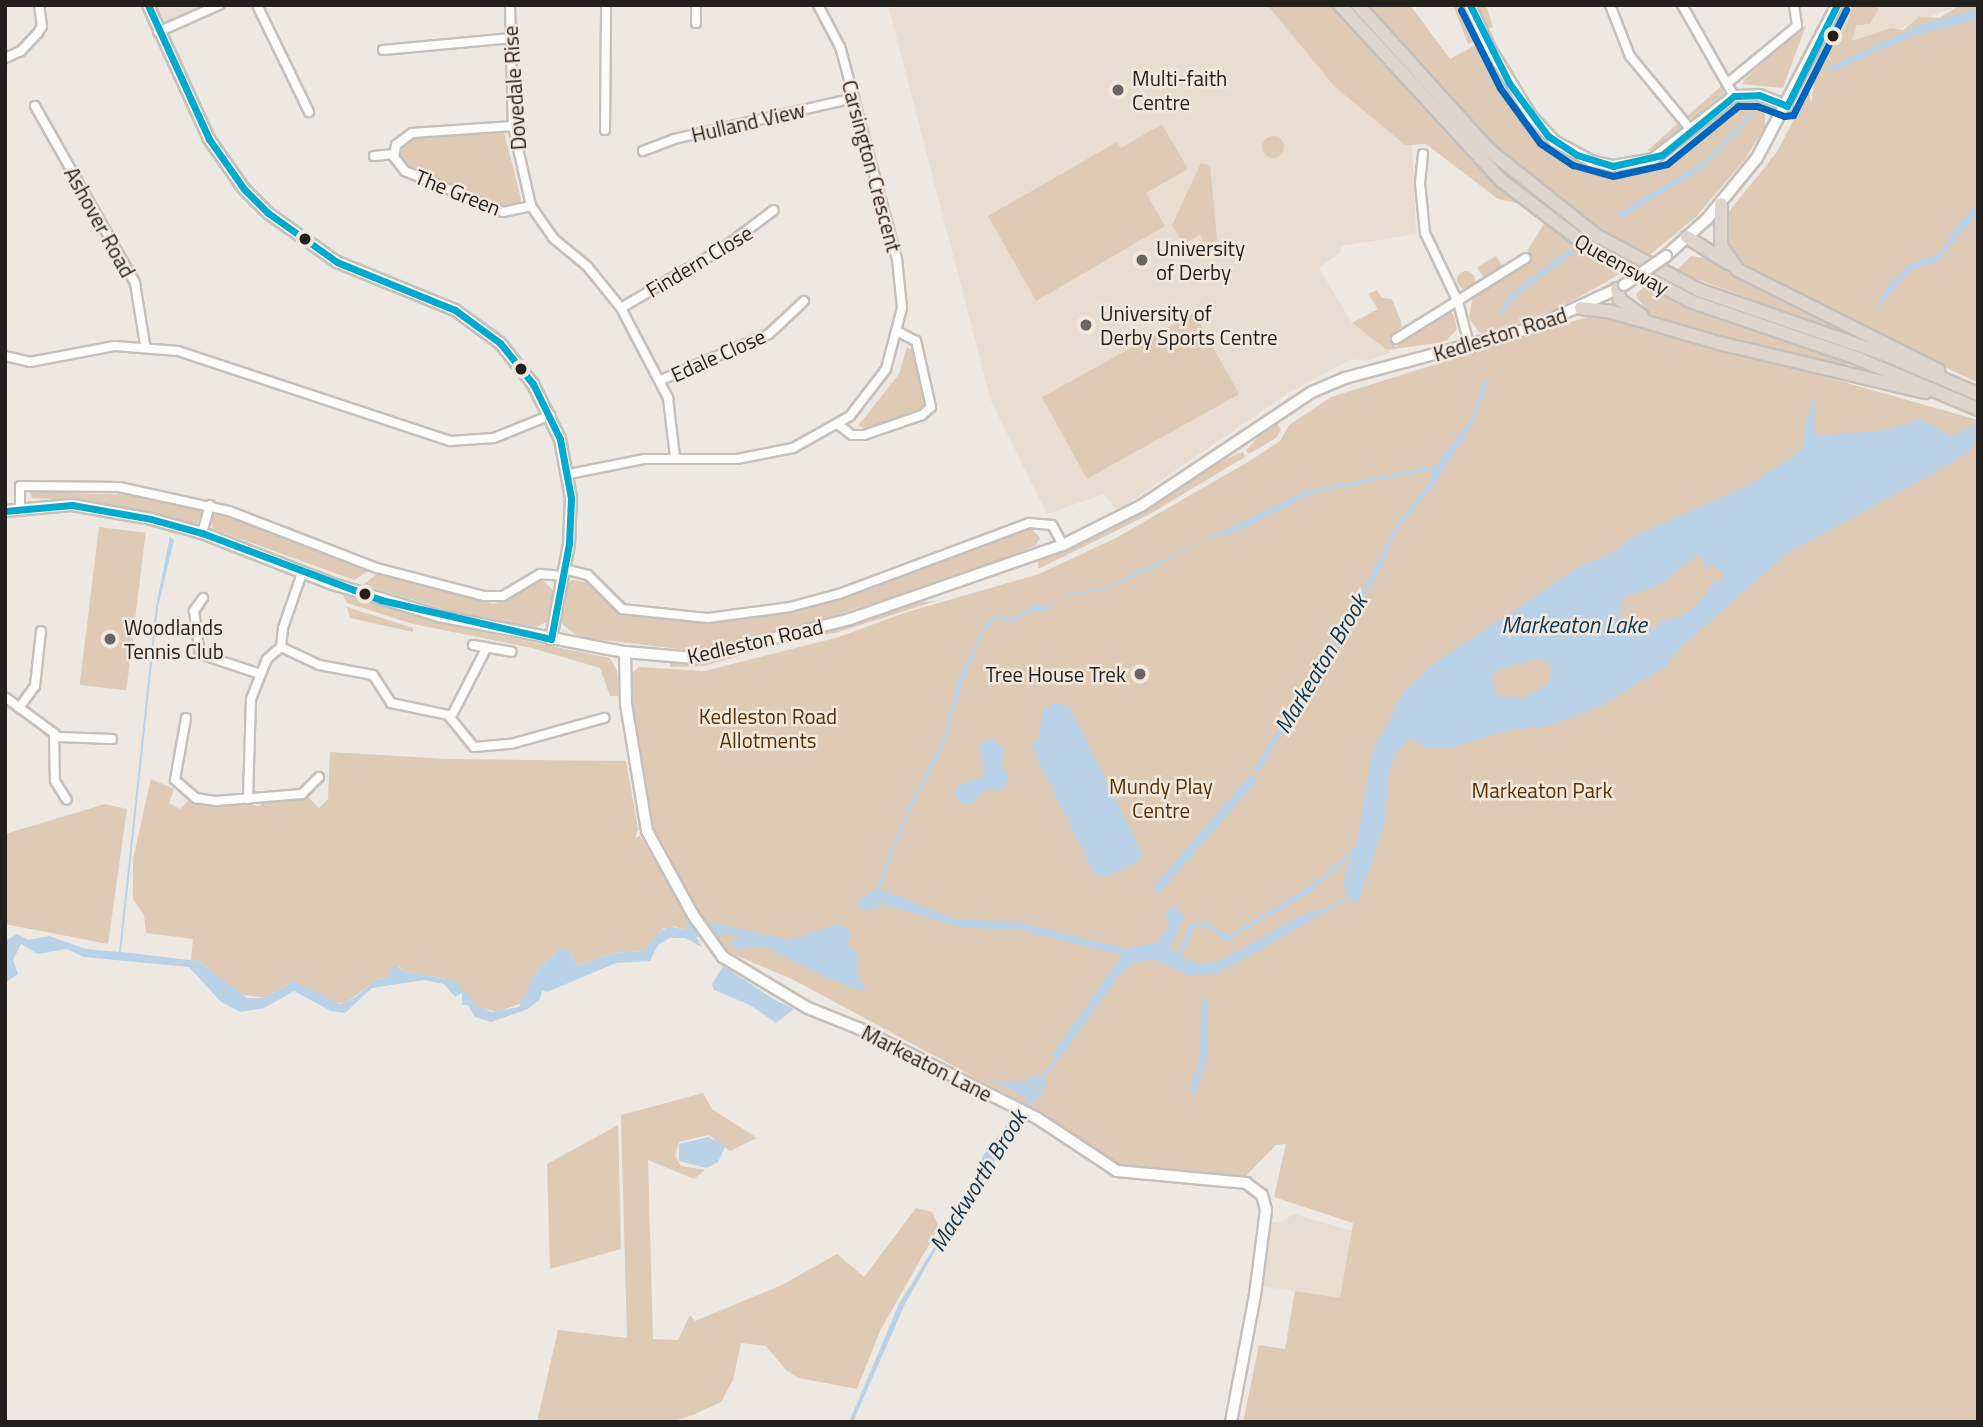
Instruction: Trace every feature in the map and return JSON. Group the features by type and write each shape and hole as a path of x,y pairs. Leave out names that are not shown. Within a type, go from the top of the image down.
{"highway":[{"name":"Queensway","path":"1340,5 1502,181 1579,240 1690,301 1956,398 1978,409"},
{"name":"Queensway","path":"1358,5 1490,151 1597,236 1699,290 1962,385 1978,394"},
{"path":"1721,204 1721,246 1738,270"},
{"path":"1687,237 1738,270 1920,358 1962,385"},
{"path":"1621,287 1626,305 1654,324"},
{"path":"1581,308 1956,398"}],"street":[{"path":"5,58 21,51 38,33 42,26 39,5"},
{"path":"148,5 209,139 244,189 268,213 327,256 441,304 477,325 521,366 551,415 569,474 571,521 551,639"},
{"path":"158,32 219,5"},
{"path":"257,5 309,112"},
{"name":"Dovedale Rise","path":"510,5 513,125 531,206 553,237 587,267 621,308 661,380 672,415 675,458"},
{"path":"605,130 606,5"},
{"path":"696,5 696,23"},
{"name":"Carsington Crescent","path":"569,474 675,458 766,455 806,443 839,425 877,383 898,332 901,295 897,259 840,47 818,5"},
{"path":"1470,5 1524,106 1548,136 1567,149 1606,165 1636,164 1662,155 1734,96 1759,95 1787,106"},
{"path":"1609,5 1630,56 1691,130"},
{"path":"1682,5 1729,82 1734,96"},
{"path":"1729,82 1797,26 1794,5"},
{"name":"Kedleston Road","path":"5,510 20,507 94,508 202,533 302,573 416,610 625,652 686,659 777,640 1063,545 1141,506 1312,392 1345,377 1470,348 1581,308 1621,287 1666,256 1687,237 1721,204 1757,158 1787,106 1836,5"},
{"path":"383,50 512,38"},
{"name":"Hulland View","path":"643,151 674,139 854,98"},
{"name":"Ashover Road","path":"35,106 135,283 145,345"},
{"path":"605,116 617,115"},
{"name":"The Green","path":"513,125 412,133 396,145 394,154 405,171 503,212 531,206"},
{"name":"The Green","path":"374,156 394,154"},
{"path":"1423,154 1420,183 1425,233 1458,302 1470,348"},
{"name":"Findern Close","path":"621,308 725,247 774,210"},
{"path":"1396,340 1526,258"},
{"name":"Edale Close","path":"661,380 769,334 804,301"},
{"path":"839,425 852,435 864,435 922,415 931,407 916,341 898,332"},
{"path":"5,356 30,362 78,352 145,345 198,356 450,441 494,438 551,415"},
{"path":"20,507 20,486 119,487 210,505 377,568 484,596 503,596 540,574 563,572"},
{"path":"202,533 210,505"},
{"name":"Kedleston Road","path":"563,572 588,575 622,609 708,618 790,607 839,594 1029,523 1052,525 1063,545"},
{"path":"248,799 250,703 267,659 281,647 283,628 302,573"},
{"path":"203,598 194,611 200,654 260,674"},
{"path":"19,708 35,686 41,631"},
{"path":"473,645 511,652"},
{"path":"281,647 319,665 373,676 395,705 451,717 468,743 482,749 604,718"},
{"path":"451,717 486,649"},
{"name":"Markeaton Lane","path":"625,652 626,704 647,831 693,915 710,943 723,957 808,1009 860,1029 1037,1118 1117,1171 1247,1183 1262,1195 1266,1210 1254,1303 1231,1422"},
{"path":"5,696 54,734 111,739"},
{"path":"186,718 176,783 204,801 302,794 319,777"},
{"path":"54,734 55,781 67,800"}],"shaded area":[{"path":"156,5 205,5 162,25"},
{"name":"University of Derby","path":"888,5 1267,5 1335,87 1412,143 1416,234 1341,246 1341,252 1319,268 1352,323 1382,342 1390,353 1366,361 1351,359 1288,393 1117,511 1104,494 1047,514 991,401"},
{"path":"1856,5 1961,5 1825,56"},
{"path":"1294,1214 1352,1231 1340,1298 1260,1286 1271,1221 1279,1223"}],"green space":[{"path":"1267,5 1332,5 1448,136 1520,204 1498,199 1426,144 1405,145 1335,87"},
{"path":"1366,5 1410,5 1450,59 1479,43 1511,102 1550,149 1617,177 1672,161 1733,107 1744,105 1765,110 1765,127 1745,159 1696,217 1647,257 1579,217 1524,173 1464,114"},
{"path":"1453,5 1463,5 1474,42 1468,44"},
{"path":"1476,5 1486,5 1493,27 1486,30"},
{"path":"1852,5 1877,5 1878,10 1870,24 1856,25 1852,41 1891,28 1903,30 1919,17 1939,18 1960,5 1978,5 1978,383 1744,269 1727,252 1725,216 1777,152 1809,90 1811,104 1816,70 1847,23"},
{"path":"1806,25 1783,88 1742,84 1744,80"},
{"path":"1724,84 1723,94 1693,119 1686,117"},
{"path":"1162,124 1188,169 1146,193 1165,226 1036,301 988,216 1117,142 1121,148"},
{"path":"1677,124 1681,127 1679,135 1661,150 1647,151"},
{"path":"504,131 521,199 518,207 506,209 402,166 397,154 409,138"},
{"path":"1269,136 1277,136 1284,143 1284,151 1277,158 1269,158 1262,151 1262,143"},
{"path":"1201,163 1210,165 1217,239 1215,247 1208,250 1200,234 1190,241 1181,240 1172,225"},
{"path":"1544,224 1620,274 1559,308 1488,334 1479,332 1469,318 1473,296 1531,259 1527,251"},
{"path":"1496,256 1502,266 1483,278 1477,267"},
{"path":"1691,256 1711,259 1861,340 1676,271"},
{"path":"1466,271 1472,274 1475,280 1472,286 1466,289 1460,286 1457,280 1460,274"},
{"path":"1645,286 1678,305 1847,363 1846,366 1662,320 1650,314 1638,299 1636,294"},
{"path":"1377,290 1382,298 1392,299 1400,319 1402,326 1389,338 1396,347 1449,312 1454,315 1457,329 1445,342 1387,350 1352,323 1378,309 1368,294"},
{"path":"1194,313 1239,394 1087,479 1042,397"},
{"name":"Markeaton Park","path":"1600,313 1978,420 1978,1422 1243,1422 1259,1345 1285,1349 1295,1291 1340,1298 1353,1223 1274,1197 1286,1144 1276,1145 1243,1179 1121,1168 1044,1115 794,980 730,953 715,941 655,838 647,814 632,707 633,672 639,667 705,671 839,637 904,613 1039,574 1116,538 1253,459 1280,441 1289,425 1331,397"},
{"path":"907,347 916,353 928,399 923,408 865,428 858,426 899,374"},
{"path":"1275,420 1281,430 1276,438 1249,454 1246,450"},
{"path":"1243,452 1245,457 1150,514 1038,569 1038,561 1112,529 1210,465"},
{"path":"30,492 143,495 198,506 202,512 197,524 88,501 31,498"},
{"path":"220,512 370,570 354,580 213,529 211,516"},
{"path":"1029,526 1040,538 1036,545 964,575 839,614 695,651 578,637 560,622 565,587 572,580 591,583 614,607 626,613 726,622 819,604"},
{"name":"Woodlands Tennis Club","path":"99,527 146,533 126,691 80,685"},
{"path":"378,573 494,604 540,578 554,591 548,621 533,629 481,620 363,585"},
{"path":"343,595 467,629 610,658 617,671 619,696 610,696 600,668 532,648 413,624 347,603"},
{"path":"936,601 835,633 785,643 913,603"},
{"path":"347,607 413,628 413,632 350,618"},
{"path":"773,646 704,666 670,667 670,663 714,659"},
{"path":"330,752 449,759 626,761 638,829 635,838 640,836 691,922 685,930 673,926 662,929 645,951 614,953 577,966 568,949 559,949 537,971 522,1003 497,1012 475,1006 453,980 402,971 399,966 388,978 377,979 345,1004 326,1000 294,981 265,998 238,994 200,962 191,960 193,939 146,933 144,915 133,899 133,859 151,779 174,789 169,803 180,809 188,801 205,806 222,802 260,806 262,802 308,797 319,808 328,799"},
{"path":"105,804 127,809 108,944 5,924 5,834"},
{"path":"703,1093 712,1109 757,1138 730,1151 709,1135 679,1142 675,1156 681,1166 705,1170 694,1179 648,1160 653,1339 678,1340 690,1315 695,1321 782,1285 837,1254 864,1277 916,1208 932,1212 939,1227 880,1331 857,1389 799,1378 786,1370 766,1346 741,1343 733,1380 721,1402 693,1415 670,1422 537,1422 558,1330 627,1338 621,1115"},
{"path":"618,1125 621,1249 550,1269 547,1164"}],"water":[{"path":"1978,9 1978,19 1913,36 1831,72 1828,67 1922,24"},
{"path":"1751,112 1753,116 1697,173 1620,218 1616,214 1700,164"},
{"path":"1978,205 1978,213 1938,261 1911,270 1874,312 1884,291 1908,265 1940,253 1960,221"},
{"path":"1571,248 1574,253 1517,295 1504,313 1500,311 1511,293"},
{"name":"Markeaton Brook","path":"1485,380 1490,381 1469,430 1431,489 1398,528 1380,571 1259,772 1253,770 1356,604 1397,523 1430,481 1432,470 1313,493 1240,531 1205,540 1152,569 1100,591 1062,596 1106,587 1306,491 1435,466 1470,420"},
{"name":"Markeaton Lake","path":"1817,397 1813,431 1820,436 1886,430 1921,419 1951,437 1978,423 1978,437 1970,450 1943,468 1786,554 1680,648 1666,666 1599,707 1553,725 1510,730 1453,747 1426,747 1410,739 1398,750 1389,770 1384,826 1357,905 1350,898 1217,974 1189,975 1151,959 1133,963 1118,976 1059,1060 1052,1055 1122,955 1019,930 959,927 884,904 866,911 855,903 876,889 908,807 944,737 957,682 985,624 996,616 1011,619 1037,604 1048,607 1061,597 1047,611 1029,612 1012,623 996,619 984,631 963,680 943,748 909,812 880,889 955,919 1019,922 1127,949 1158,942 1169,924 1165,915 1171,905 1185,916 1170,947 1177,955 1190,923 1203,921 1227,934 1235,932 1315,882 1356,846 1373,749 1404,692 1434,663 1578,567 1609,555 1634,536 1745,487 1802,450 1807,416","holes":["1697,555 1703,559 1703,567 1714,566 1724,574 1719,582 1713,581 1704,597 1683,616 1659,622 1655,630 1622,623 1619,613 1625,596 1657,587","1539,659 1549,664 1549,683 1524,698 1496,696 1492,676 1501,668","1353,854 1342,883 1348,895 1333,905 1302,915 1218,962 1201,964 1181,957 1196,924 1213,930 1225,942 1313,890"]},
{"path":"170,536 174,540 158,607 121,952 198,961 247,998 265,998 294,981 340,1004 353,999 377,979 388,978 391,968 398,966 402,971 453,980 474,1000 472,1003 492,1012 519,1007 537,971 559,949 568,949 577,966 614,953 645,951 657,933 670,926 685,930 688,924 719,924 791,940 839,923 851,932 848,945 857,953 857,973 866,992 829,979 766,947 737,949 729,942 742,939 731,934 696,937 702,947 685,938 670,938 658,945 650,961 616,963 547,992 542,990 540,999 528,1009 491,1022 475,1017 468,1005 462,1005 462,993 455,997 444,984 424,980 372,988 345,1013 331,1011 294,991 264,1008 241,1012 221,1002 189,967 84,957 67,949 38,954 21,944 13,960 18,974 5,983 5,941 17,934 29,940 49,936 86,949 119,952 156,606"},
{"path":"1057,703 1070,708 1142,853 1139,862 1106,877 1094,874 1031,746 1039,738 1043,709"},
{"path":"990,738 1004,748 1001,764 1008,776 1007,784 1000,790 985,790 973,803 963,804 955,797 955,787 982,777 985,767 978,747"},
{"path":"1251,774 1258,780 1159,894 1152,888"},
{"path":"723,966 775,1000 794,1009 776,1023 750,1005 714,990 712,984"},
{"path":"1201,998 1207,999 1208,1007 1207,1059 1195,1095 1189,1090 1200,1056"},
{"path":"981,1074 998,1081 1022,1081 1042,1096 1033,1101 1015,1135 997,1151 994,1165 938,1246 905,1304 853,1422 849,1422 899,1304 975,1181 983,1156 1027,1098"},
{"path":"1037,1076 1046,1081 1043,1094 1024,1080"},
{"path":"708,1137 726,1145 718,1162 707,1168 679,1161 679,1144"}],"waterway":[{"name":"Mackworth Brook","path":"1040,1081 1058,1055"}],"transit line":[{"path":"5,511 72,505 151,519 202,533 381,600 551,639 569,544 571,498 560,439 533,384 500,343 455,310 337,262 268,213 244,189 209,139 148,5"},
{"path":"1470,5 1509,83 1548,136 1577,155 1613,166 1662,155 1734,96 1759,95 1787,106 1837,5"},
{"path":"1461,10 1500,88 1540,143 1573,165 1613,176 1667,164 1738,106 1757,106 1784,116 1793,115 1846,10"}],"place":[{"name":"Multi-faith Centre","path":"1118,90"},
{"name":"University of Derby","path":"1142,260"},
{"name":"University of Derby Sports Centre","path":"1086,325"},
{"name":"Woodlands Tennis Club","path":"110,639"},
{"name":"Tree House Trek","path":"1140,674"}],"park label":[{"name":"Kedleston Road Allotments","path":"768,728"},
{"name":"Mundy Play Centre","path":"1161,798"}]}
